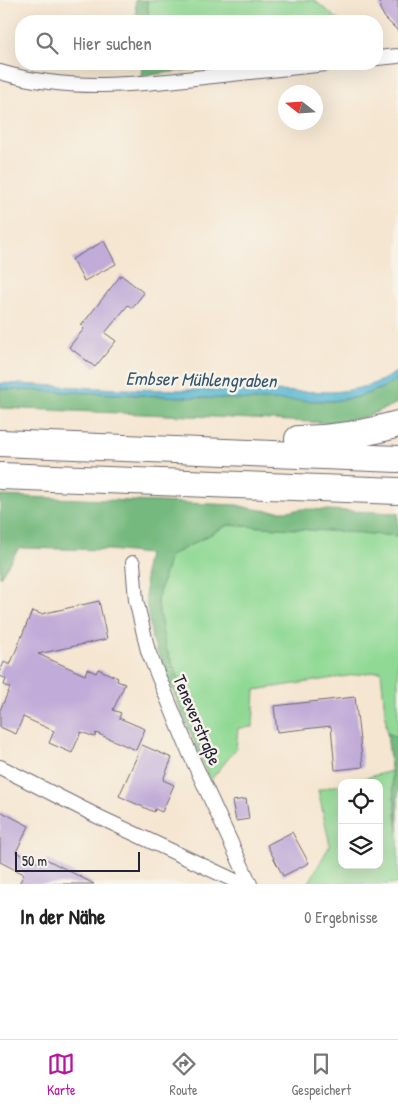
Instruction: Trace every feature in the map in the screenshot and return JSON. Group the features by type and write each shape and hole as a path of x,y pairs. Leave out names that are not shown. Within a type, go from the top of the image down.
{"highway":[{"path":"200,451 228,438 332,438 374,432 398,424"},
{"path":"0,443 398,459"},
{"path":"0,476 398,491"}],"street":[{"path":"383,57 398,56"},
{"path":"0,72 16,77 65,84 105,86 142,84 271,70"},
{"name":"Teneverstraße","path":"133,563 136,600 148,651 190,754 250,884"},
{"path":"0,767 99,817 242,884"}],"green space":[{"path":"135,0 147,0 148,15 136,15"},
{"path":"147,0 314,0 333,15 148,15"},
{"path":"142,70 188,70 142,76"},
{"path":"398,379 398,403 365,417 328,423 0,408 0,389 255,400 332,401 358,397 382,388"},
{"path":"0,496 237,505 270,511 303,509 398,513 398,536 228,525 170,556 157,600 165,646 202,735 202,750 198,752 152,639 146,600 145,569 148,554 110,550 19,548 0,577"},
{"path":"228,525 398,536 398,738 387,733 381,671 255,690 253,727 238,728 236,749 210,781 198,752 202,750 202,735 165,646 157,600 170,556"},
{"path":"387,733 398,738 398,831"},
{"path":"391,771 398,831 398,884 308,884 330,845 318,790 338,785 338,869 383,869 383,779 362,779"}],"water":[{"path":"398,371 398,379 382,388 358,397 332,401 255,400 0,389 0,383 118,389 332,392 366,386 383,380"}],"building":[{"path":"379,0 398,0 398,31 385,18 380,9"},
{"path":"104,241 116,264 84,281 72,259"},
{"path":"121,275 144,293 132,308 128,305 105,333 116,341 95,367 69,347 84,329 81,326"},
{"path":"99,601 107,639 38,654 85,675 87,669 96,673 98,669 118,678 117,681 125,684 113,710 121,713 119,718 145,729 136,750 96,733 95,737 81,732 72,753 49,743 54,731 23,717 16,734 0,727 0,710 10,688 4,685 6,679 0,676 0,672 4,662 10,665 32,611 41,614"},
{"path":"355,697 363,767 335,770 331,726 277,732 274,706"},
{"path":"142,745 172,758 163,780 174,785 162,812 155,809 154,812 119,796"},
{"path":"246,799 249,819 236,821 232,801"},
{"path":"0,811 29,826 16,852 43,865 46,859 94,884 19,884 24,874 0,862"},
{"path":"292,832 309,863 283,876 267,845"}],"water label":[{"name":"Embser Mühlengraben","path":"201,379"}]}
